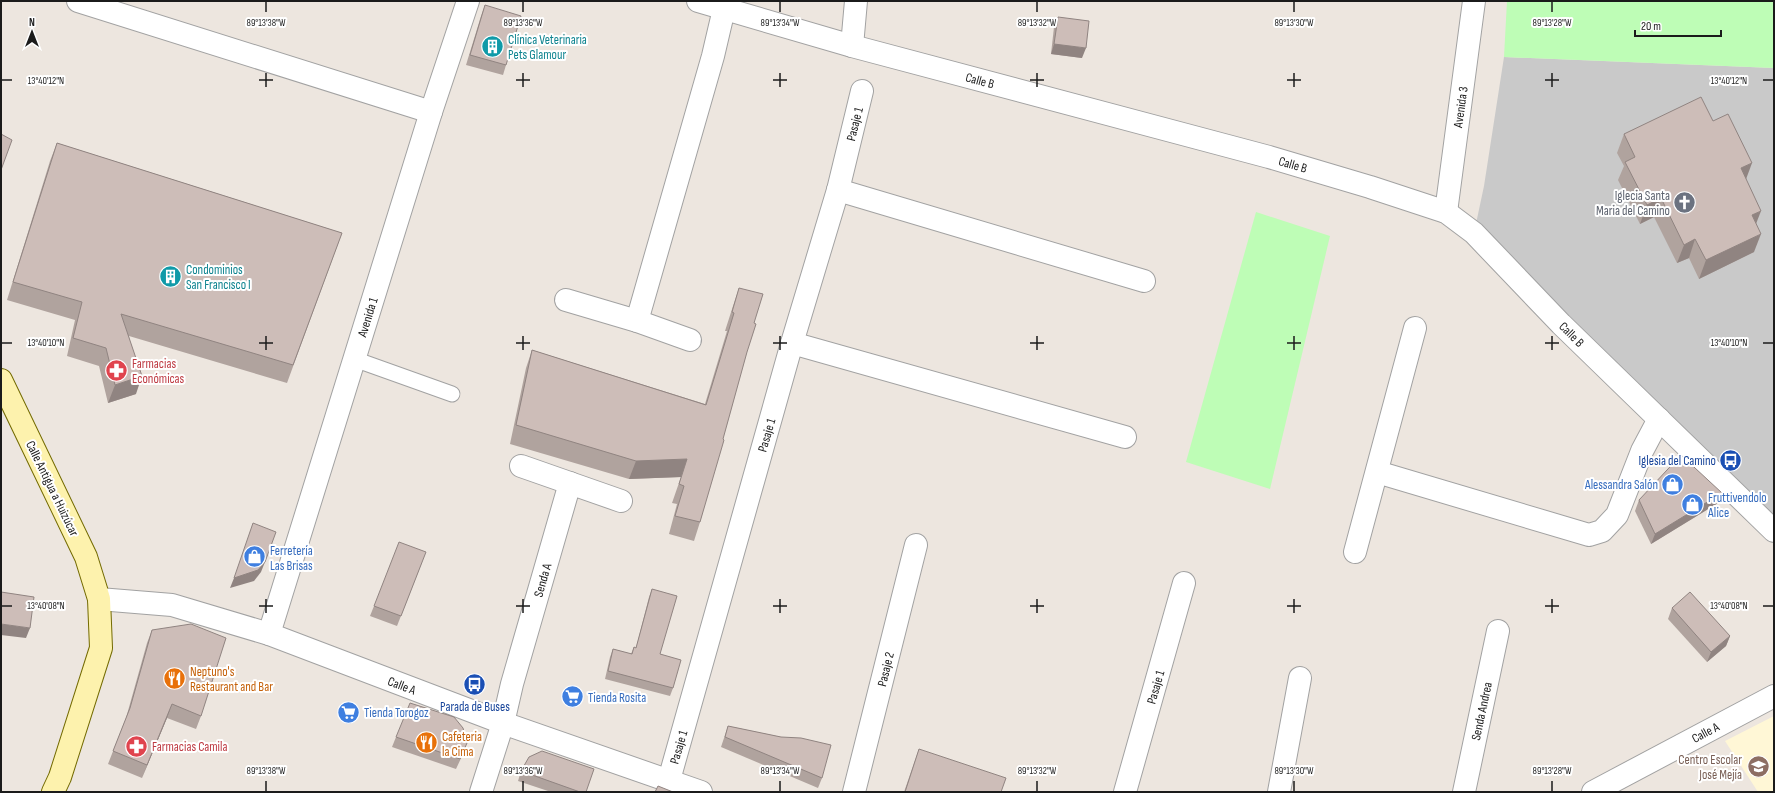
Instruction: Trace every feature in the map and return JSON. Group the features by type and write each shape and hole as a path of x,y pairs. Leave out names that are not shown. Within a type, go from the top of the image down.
{"main road":[{"name":"Calle Antigua a Huizúcar","path":"1,380 86,557 98,599 101,648 60,777 53,792"}],"street":[{"path":"78,1 431,112"},
{"name":"Avenida 1","path":"269,634 431,112 468,1"},
{"name":"Calle B","path":"698,1 852,46 1269,157 1370,186 1446,212 1474,233 1562,324 1774,531"},
{"path":"852,46 856,1"},
{"name":"Avenida 3","path":"1446,212 1474,1"},
{"path":"637,321 711,64 724,9"},
{"name":"Pasaje 1","path":"669,780 792,343 838,190 862,91"},
{"path":"838,190 1144,281"},
{"path":"566,300 637,321 690,340"},
{"path":"1355,552 1415,328"},
{"path":"792,343 1126,437"},
{"path":"1377,472 1589,535 1602,531 1618,516 1642,451 1659,419"},
{"path":"521,466 621,501"},
{"name":"Senda A","path":"481,792 503,723 512,684 570,483"},
{"name":"Pasaje 2","path":"854,792 916,545"},
{"name":"Pasaje 1","path":"1125,792 1184,583"},
{"name":"Calle A","path":"98,599 172,605 269,634 503,723 701,792"},
{"name":"Senda Andrea","path":"1464,792 1498,631"},
{"path":"1279,792 1300,678"},
{"name":"Calle A","path":"1593,792 1774,696"}],"lane":[{"path":"354,359 452,394"}],"shaded area":[{"path":"1504,57 1774,68 1774,531 1474,233 1484,186"},
{"name":"Centro Escolar José Mejía","path":"1774,716 1774,792 1758,792 1725,741"}],"green space":[{"path":"1507,1 1774,1 1774,68 1504,57"},
{"path":"1256,212 1330,236 1270,489 1186,462"}],"building":[{"name":"Clínica Veterinaria Pets Glamour","path":"485,5 521,16 506,65 470,55"},
{"path":"1058,17 1089,21 1086,48 1054,44"},
{"name":"Iglecia Santa Maria del Camino","path":"1701,97 1713,121 1728,114 1752,163 1741,168 1761,211 1752,215 1761,234 1706,260 1695,239 1684,245 1661,198 1647,205 1625,162 1635,157 1624,134"},
{"path":"1,134 12,140 1,170"},
{"name":"Condominios San Francisco I","path":"57,143 342,233 293,365 121,314 142,376 115,385 106,348 73,338 82,302 13,282"},
{"path":"739,288 763,294 754,323 756,324 723,439 724,440 700,522 675,516 684,486 679,484 687,459 636,461 516,425 532,350 706,405 734,313 732,312"},
{"path":"1681,455 1722,493 1655,534 1639,500"},
{"name":"Ferretería Las Brisas","path":"253,523 276,532 265,562 258,570 234,578"},
{"path":"399,542 426,552 401,616 374,606"},
{"path":"652,589 677,596 660,654 681,660 673,688 608,671 613,649 632,654 634,647 636,648"},
{"path":"1,592 34,597 30,628 1,624"},
{"path":"1690,592 1730,636 1711,652 1672,608"},
{"name":"Neptuno's Restaurant and Bar","path":"191,624 226,638 201,716 172,704 147,765 113,751 130,708 152,630"},
{"name":"Cafeteria la Cima","path":"410,703 454,717 463,728 467,743 460,759 396,737"},
{"path":"728,726 781,737 801,738 831,745 822,778 725,737"},
{"path":"919,749 1006,778 1001,792 905,792"},
{"path":"542,751 594,769 586,792 580,792 521,771 529,757"},
{"path":"658,786 673,792 655,792"}],"place":[{"name":"Clínica Veterinaria Pets Glamour","path":"492,46"},
{"name":"Iglecia Santa Maria del Camino","path":"1685,202"},
{"name":"Condominios San Francisco I","path":"171,276"},
{"name":"Farmacias Económicas","path":"116,370"},
{"name":"Iglesia del Camino","path":"1731,460"},
{"name":"Alessandra Salón","path":"1673,484"},
{"name":"Fruttivendolo Alice","path":"1692,504"},
{"name":"Ferretería Las Brisas","path":"254,557"},
{"name":"Neptuno's Restaurant and Bar","path":"175,678"},
{"name":"Parada de Buses","path":"475,684"},
{"name":"Tienda Rosita","path":"572,697"},
{"name":"Tienda Torogoz","path":"348,712"},
{"name":"Cafeteria la Cima","path":"427,743"},
{"name":"Farmacias Camila","path":"136,746"},
{"name":"Centro Escolar José Mejía","path":"1758,766"}]}
